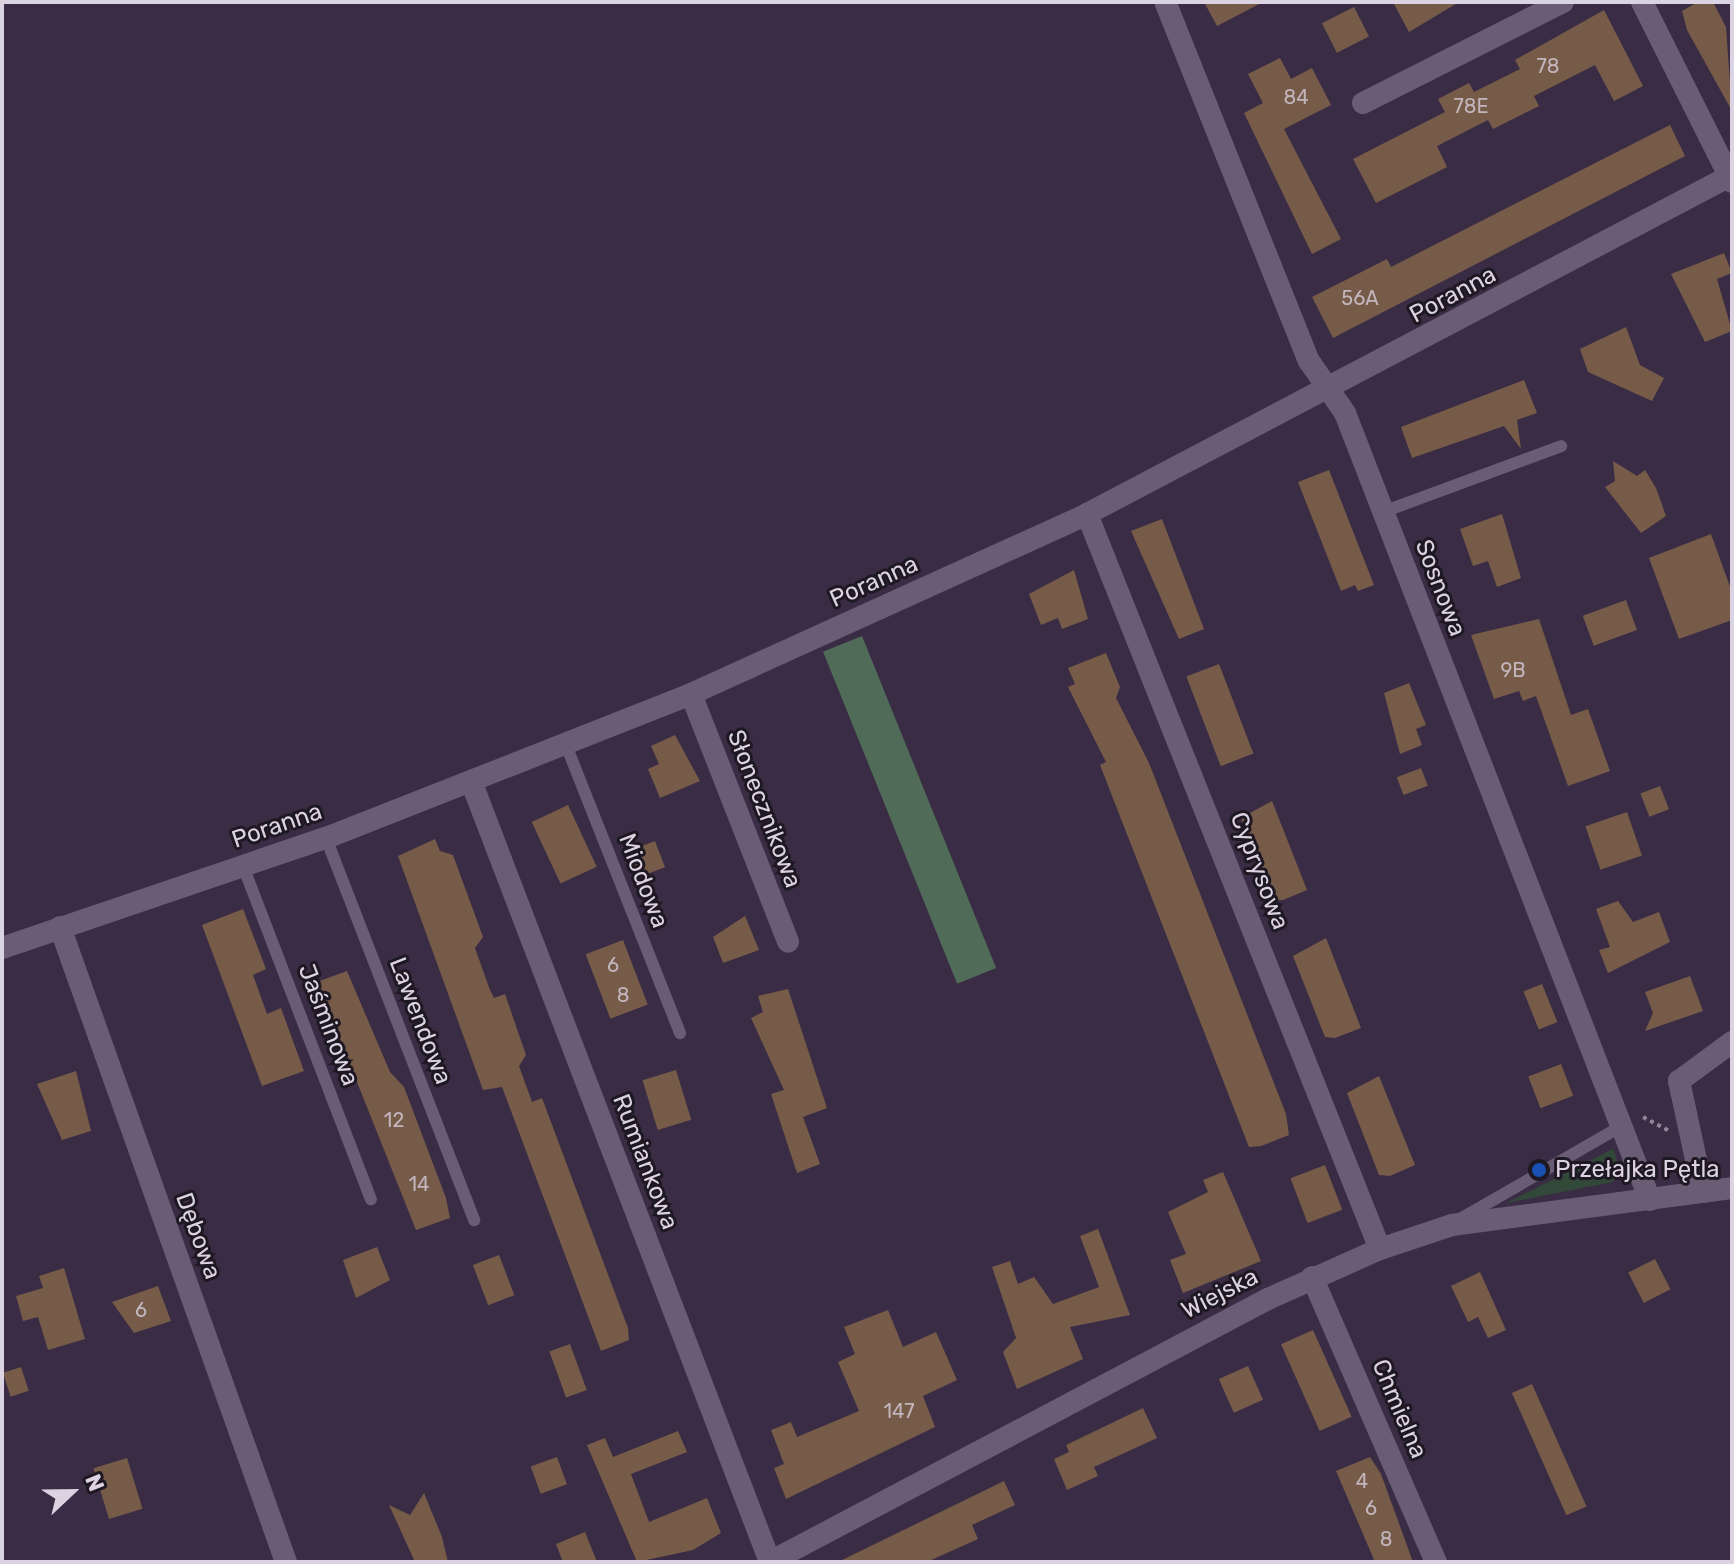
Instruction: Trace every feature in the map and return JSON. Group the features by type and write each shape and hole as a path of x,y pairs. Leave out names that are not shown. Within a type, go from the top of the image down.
{"street":[{"path":"1363,103 1563,2"},
{"name":"Poranna","path":"2,948 326,838 691,694 1087,514 1731,178 1642,2"},
{"name":"Sosnowa","path":"1166,4 1309,361 1333,388 1650,1200"},
{"name":"Cyprysowa","path":"1087,514 1380,1249"},
{"name":"Słonecznikowa","path":"691,694 788,942"},
{"name":"Rumiankowa","path":"471,781 770,1562"},
{"name":"Dębowa","path":"60,927 286,1562"},
{"path":"1703,1192 1679,1081 1732,1042"},
{"name":"Wiejska","path":"770,1562 1312,1277 1380,1249 1452,1225 1732,1188"},
{"name":"Chmielna","path":"1312,1277 1436,1562"}],"lane":[{"path":"1383,512 1561,446"},
{"name":"Miodowa","path":"566,745 680,1033"},
{"name":"Lawendowa","path":"326,838 474,1220"},
{"name":"Jaśminowa","path":"243,866 371,1199"},
{"path":"1452,1225 1620,1127"}],"green space":[{"path":"862,636 996,968 957,984 823,652"},
{"path":"1613,1149 1621,1171 1613,1182 1506,1203"}],"building":[{"path":"1204,2 1263,2 1217,26"},
{"path":"1393,2 1459,2 1409,32"},
{"path":"1698,2 1713,2 1726,27 1732,111 1687,30 1682,11"},
{"path":"1354,7 1369,36 1337,53 1322,23"},
{"path":"1604,10 1643,86 1614,101 1595,65 1534,96 1539,106 1493,129 1488,120 1437,146 1447,167 1376,203 1353,159 1445,112 1438,99 1469,83 1474,92 1520,69 1515,60"},
{"path":"1280,58 1291,79 1312,68 1331,105 1284,129 1341,239 1312,254 1244,113 1263,103 1248,74"},
{"path":"1670,125 1685,156 1333,338 1312,297 1387,259 1391,267"},
{"path":"1724,253 1732,273 1717,279 1732,331 1705,342 1671,274"},
{"path":"1626,327 1640,365 1664,378 1652,401 1588,372 1580,349"},
{"path":"1524,380 1537,413 1517,420 1521,449 1504,426 1412,458 1401,427"},
{"path":"1613,461 1637,476 1645,470 1656,488 1666,516 1641,533 1605,487 1615,481"},
{"path":"1329,470 1374,585 1358,591 1355,585 1341,591 1298,482"},
{"path":"1502,514 1521,578 1497,587 1488,561 1473,566 1460,529"},
{"path":"1162,519 1204,629 1179,639 1131,531"},
{"path":"1711,534 1732,592 1732,620 1679,639 1649,558"},
{"path":"1074,570 1088,619 1062,629 1058,618 1041,625 1029,594"},
{"path":"1626,600 1637,630 1594,646 1583,616"},
{"path":"1539,619 1571,715 1588,709 1610,771 1568,786 1536,696 1523,701 1519,691 1494,699 1471,635"},
{"path":"1106,653 1120,687 1116,698 1149,763 1286,1114 1289,1135 1261,1146 1249,1147 1100,765 1106,762 1068,687 1075,684 1068,668"},
{"path":"1219,664 1253,754 1221,766 1186,677"},
{"path":"1409,683 1426,725 1416,729 1422,745 1400,754 1384,693"},
{"path":"675,735 700,781 660,798 648,769 659,764 651,746"},
{"path":"1421,768 1428,786 1404,795 1397,777"},
{"path":"1660,786 1669,809 1649,817 1640,794"},
{"path":"1272,801 1307,890 1283,900 1273,900 1241,818"},
{"path":"568,805 597,867 560,884 532,822"},
{"path":"1627,812 1642,855 1600,870 1585,826"},
{"path":"435,839 440,851 453,855 483,937 475,948 490,990 494,998 505,994 526,1055 519,1066 532,1102 542,1098 628,1328 629,1340 601,1351 502,1087 483,1090 398,856"},
{"path":"655,841 665,867 635,879 625,852"},
{"path":"1618,901 1633,922 1659,912 1670,942 1608,973 1599,950 1610,947 1596,909"},
{"path":"243,909 266,969 253,975 267,1014 281,1008 304,1071 262,1086 202,925"},
{"path":"745,916 759,950 723,963 713,937"},
{"path":"1326,938 1361,1028 1335,1038 1325,1037 1293,956"},
{"path":"623,940 648,1004 610,1019 586,954"},
{"path":"347,971 390,1072 404,1087 446,1198 450,1218 416,1230 317,982"},
{"path":"1690,976 1703,1011 1645,1031 1653,1013 1645,992"},
{"path":"1542,984 1557,1022 1539,1030 1523,991"},
{"path":"788,989 827,1108 803,1117 820,1164 797,1173 771,1094 784,1090 751,1018 763,1012 758,996"},
{"path":"1561,1064 1573,1096 1541,1108 1528,1077"},
{"path":"676,1070 691,1120 658,1130 643,1080"},
{"path":"76,1071 91,1131 62,1140 37,1084"},
{"path":"1379,1076 1415,1165 1390,1176 1379,1175 1347,1093"},
{"path":"1325,1165 1342,1210 1308,1223 1290,1178"},
{"path":"1223,1172 1261,1261 1183,1293 1170,1260 1186,1254 1168,1212 1208,1192 1203,1180"},
{"path":"1098,1229 1130,1315 1070,1327 1083,1359 1017,1389 1003,1352 1016,1338 992,1267 1010,1261 1018,1284 1034,1277 1053,1304 1099,1287 1080,1236"},
{"path":"377,1247 390,1280 356,1298 343,1260"},
{"path":"499,1255 514,1295 488,1305 473,1265"},
{"path":"1655,1259 1670,1289 1644,1303 1628,1273"},
{"path":"64,1268 85,1339 48,1350 38,1317 23,1321 16,1296 43,1288 39,1276"},
{"path":"1480,1272 1506,1330 1488,1338 1478,1317 1468,1322 1451,1286"},
{"path":"158,1286 171,1321 134,1333 112,1302"},
{"path":"888,1310 903,1347 936,1332 957,1380 923,1396 935,1427 786,1499 774,1468 784,1464 771,1430 791,1422 797,1437 859,1411 838,1362 855,1354 844,1327"},
{"path":"1313,1330 1352,1417 1320,1431 1281,1344"},
{"path":"570,1344 587,1390 566,1398 549,1352"},
{"path":"1248,1366 1263,1400 1234,1413 1219,1379"},
{"path":"21,1367 29,1391 11,1397 3,1373"},
{"path":"1532,1384 1587,1506 1566,1515 1512,1393"},
{"path":"1143,1408 1157,1438 1094,1467 1098,1476 1067,1490 1054,1459 1069,1452 1066,1445"},
{"path":"678,1431 687,1452 631,1474 649,1522 707,1498 721,1533 693,1550 637,1562 587,1445 605,1438 613,1457"},
{"path":"557,1457 567,1484 541,1494 531,1467"},
{"path":"1370,1457 1381,1474 1413,1562 1375,1562 1336,1471"},
{"path":"127,1458 142,1509 109,1519 94,1468"},
{"path":"1004,1481 1015,1505 972,1525 978,1539 927,1562 838,1562"},
{"path":"424,1493 442,1537 448,1562 415,1562 389,1505 410,1515"},
{"path":"585,1532 597,1562 563,1562 556,1544"}],"place":[{"name":"Przełajka Pętla","path":"1539,1170"}]}
